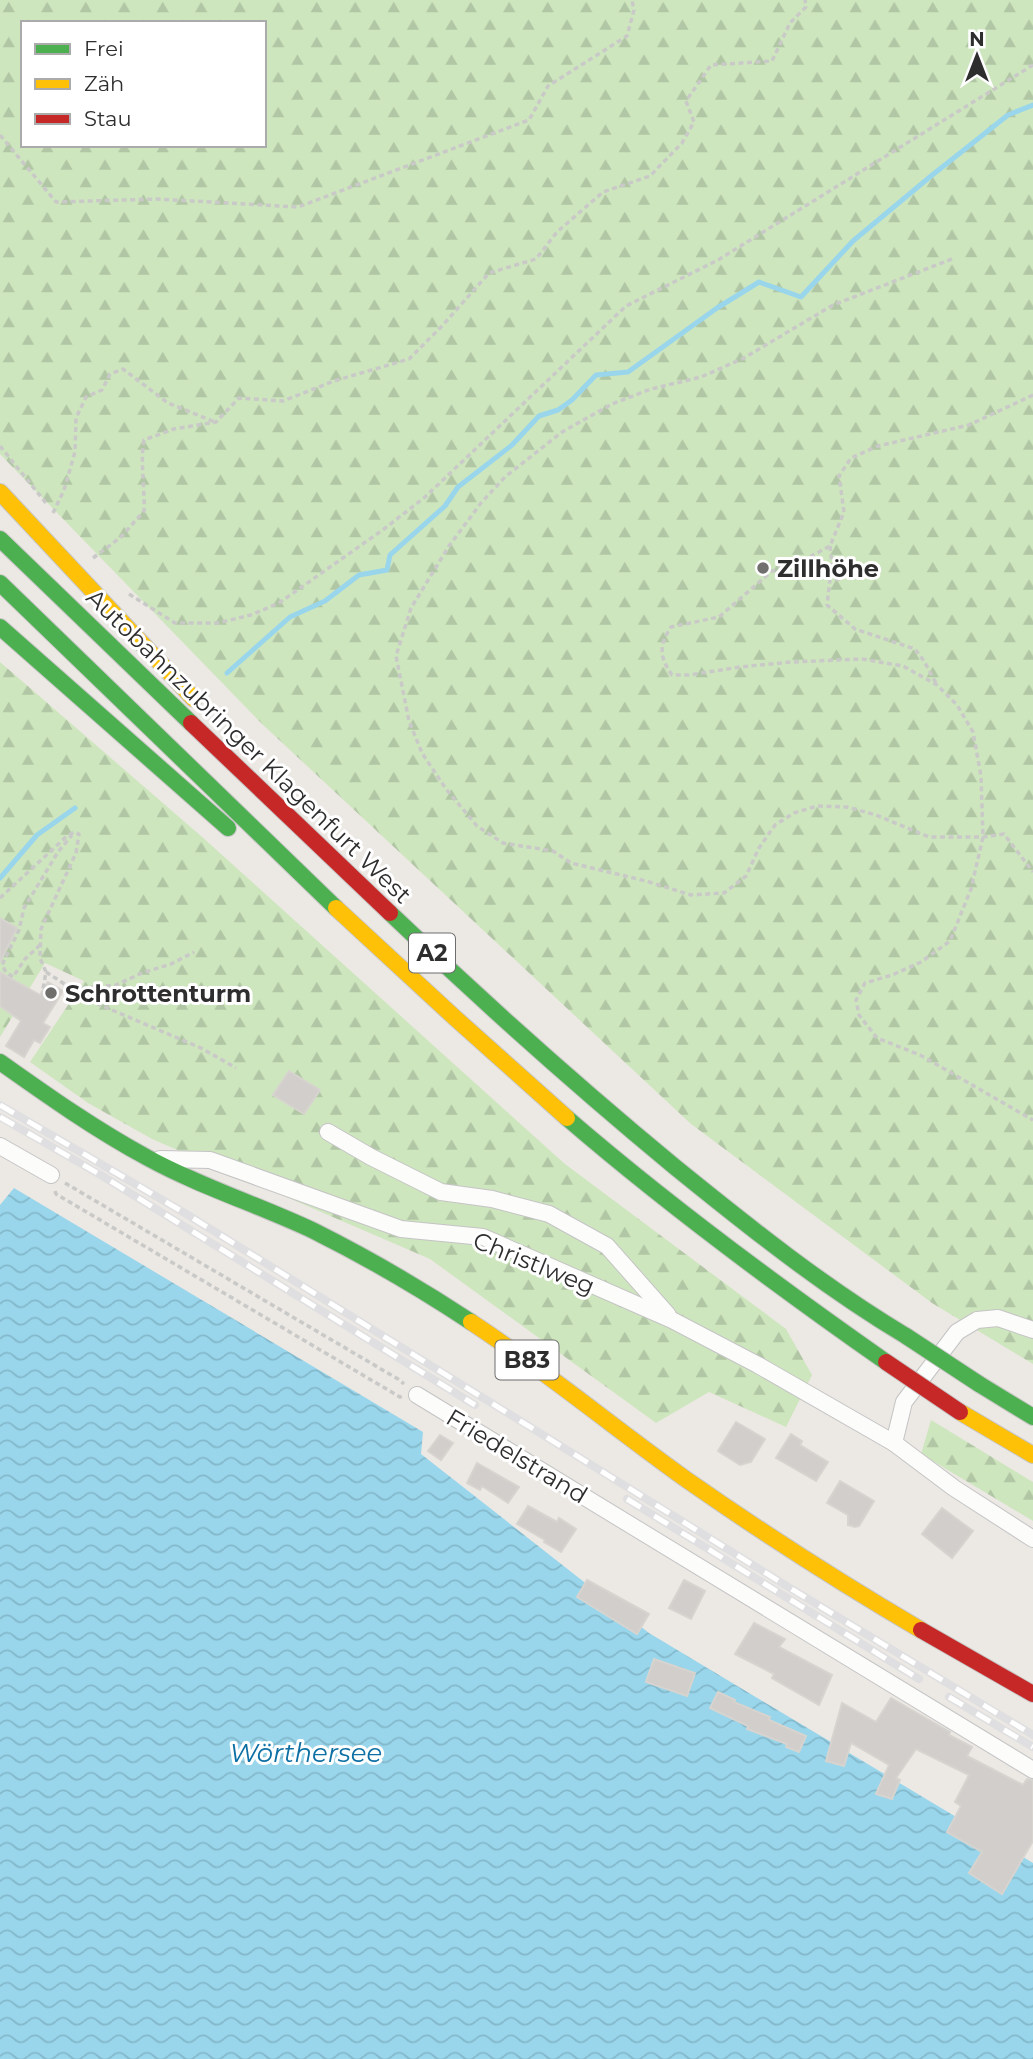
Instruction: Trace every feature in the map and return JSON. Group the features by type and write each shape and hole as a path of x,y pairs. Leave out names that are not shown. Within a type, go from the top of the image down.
{"main road":[{"path":"0,492 203,709"},
{"name":"Autobahnzubringer Klagenfurt West","path":"0,539 441,962 628,1128 755,1231 879,1320 1033,1417"},
{"name":"A2","path":"0,583 367,938 507,1066 612,1157 787,1293 960,1412 1033,1455"},
{"path":"0,627 243,841 305,877"},
{"path":"219,729 260,789"},
{"name":"B83","path":"0,1062 88,1124 149,1159 204,1186 313,1231 427,1293 585,1402 686,1479 789,1548 861,1595 1033,1693"}],"street":[{"path":"328,1132 441,1192 492,1199 549,1214 607,1246 671,1320"},
{"path":"0,1146 51,1175"},
{"name":"Christlweg","path":"149,1159 210,1160 401,1228 482,1237 671,1320 758,1365 894,1443 954,1488 1033,1539"},
{"path":"894,1443 905,1402 957,1332 977,1320 998,1318 1033,1330"},
{"name":"Friedelstrand","path":"416,1395 1033,1770"}],"path":[{"path":"0,135 56,202 157,199 298,207 529,120 548,86 627,36 634,10 632,0"},
{"path":"93,558 121,537 144,511 144,440 174,429 216,422 239,398 283,401 334,381 409,359 442,327 489,273 536,259 557,232 603,192 650,176 682,143 694,122 686,102 710,65 772,61 790,23 806,7 805,0"},
{"path":"120,588 175,624 218,624 279,604 425,497 626,306 718,260 1033,65"},
{"path":"952,259 833,305 744,358 701,377 651,388 612,404 562,432 505,477 481,503 449,547 411,608 396,656 409,720 422,753 446,789 477,826 503,843 554,851 571,863 691,895 724,893 746,876 759,848 775,825 794,813 817,806 847,807 876,815 929,837 984,837 1004,834 1033,872"},
{"path":"53,513 64,490 75,452 76,418 86,397 102,390 110,374 124,369 168,403 216,422"},
{"path":"937,685 925,661 915,649 855,629 827,605 830,580 839,579 832,565 830,546 844,512 839,476 851,458 878,446 970,425 1033,395"},
{"path":"0,446 61,522"},
{"path":"830,546 804,560 772,571 719,617 671,627 663,640 662,661 672,675 689,676 740,667 862,659 904,666 937,685 957,705 973,732 981,776 984,837 971,890 950,940 921,962 865,983 856,1000 859,1014 877,1038 920,1055 1033,1120"},
{"path":"0,898 74,832"},
{"path":"40,945 24,959 13,977 6,972 2,965 19,930 24,908 58,852 74,832"},
{"path":"74,832 79,834 76,853 41,929 40,958 46,972 91,1001 201,1048 236,1068"},
{"path":"70,989 116,985 194,952"},
{"path":"43,989 46,972"},
{"path":"51,1175 56,1194 400,1397 416,1395"},
{"path":"51,1175 398,1379 416,1395"}],"green space":[{"path":"0,0 1033,0 1033,1364 932,1303 691,1124 261,723 0,454"},
{"path":"0,662 201,836 565,1164 786,1329 812,1375 786,1427 709,1392 656,1423 430,1259 152,1139 88,1103 30,1062 84,981 45,963 0,1037"},
{"path":"931,1420 1033,1482 1033,1521 921,1454"}],"water":[{"name":"Wörthersee","path":"14,1188 423,1432 421,1454 649,1633 1033,1863 1033,2059 0,2059 0,1205"}],"building":[{"path":"0,918 17,928 0,962"},
{"path":"0,972 40,995 48,982 63,991 43,1023 50,1027 40,1043 34,1040 24,1057 6,1046 21,1021 0,1006"},
{"path":"289,1071 320,1090 304,1114 273,1095"},
{"path":"736,1422 765,1439 751,1462 740,1465 718,1451"},
{"path":"791,1434 802,1441 800,1445 828,1462 816,1481 776,1458"},
{"path":"440,1435 453,1443 441,1460 428,1451"},
{"path":"477,1463 519,1487 508,1503 482,1486 480,1490 467,1483"},
{"path":"840,1481 874,1501 859,1526 848,1525 848,1515 827,1503"},
{"path":"528,1506 557,1522 559,1518 576,1529 561,1552 517,1524"},
{"path":"942,1508 973,1531 952,1558 922,1534"},
{"path":"587,1580 649,1614 637,1634 577,1597"},
{"path":"684,1580 705,1591 691,1619 669,1608"},
{"path":"754,1623 785,1639 779,1647 832,1675 819,1705 772,1678 774,1674 735,1654"},
{"path":"654,1659 695,1673 687,1696 646,1682"},
{"path":"718,1692 770,1717 769,1720 806,1736 799,1752 786,1747 787,1744 747,1729 748,1726 710,1708"},
{"path":"891,1698 972,1747 967,1756 1023,1785 1027,1779 1033,1780 1033,1841 1002,1894 969,1873 982,1852 947,1832 961,1806 955,1802 969,1775 916,1749 896,1778 900,1780 892,1799 876,1794 889,1765 851,1743 844,1766 826,1761 842,1703 876,1722"}],"waterway":[{"path":"227,673 290,617 325,601 359,575 387,570 390,555 445,506 458,487 512,445 539,416 558,410 572,400 596,375 628,372 717,308 759,282 801,297 853,241 931,176 1008,115 1033,105"},
{"path":"0,878 37,835 75,808"}],"railway":[{"path":"0,1105 183,1212 790,1588 1033,1735"},
{"path":"0,1117 99,1174 475,1405"},
{"path":"627,1499 919,1679"},
{"path":"949,1697 1033,1747"}],"traffic: fast":[{"path":"0,539 191,723"},
{"path":"0,583 336,908"},
{"path":"0,627 228,828"},
{"path":"390,913 530,1043 675,1167 816,1277 906,1336"},
{"path":"0,1062 54,1100 148,1158 314,1231 394,1274 471,1322"},
{"path":"567,1118 723,1244 886,1362"},
{"path":"906,1336 979,1384"},
{"path":"979,1384 1033,1417"}],"traffic: slow":[{"path":"0,492 194,699"},
{"path":"336,908 567,1118"},
{"path":"471,1322 716,1500 921,1630"},
{"path":"960,1412 1033,1455"}],"traffic: jam":[{"path":"191,723 390,913"},
{"path":"886,1362 960,1412"},
{"path":"921,1630 1033,1694"}],"place":[{"name":"Zillhöhe","path":"763,568"},
{"name":"Schrottenturm","path":"51,993"}]}
